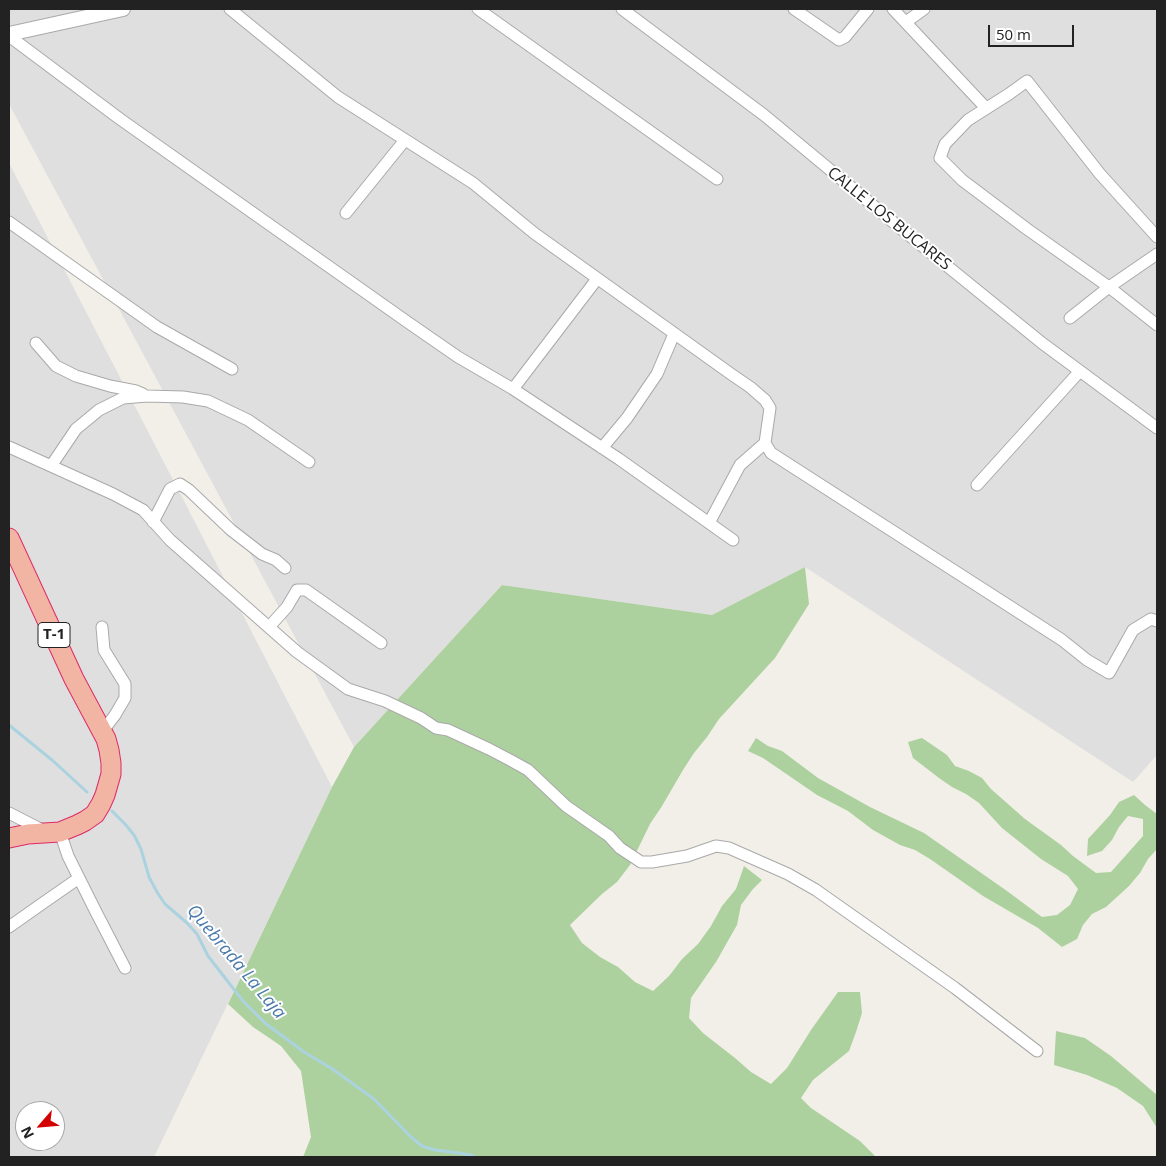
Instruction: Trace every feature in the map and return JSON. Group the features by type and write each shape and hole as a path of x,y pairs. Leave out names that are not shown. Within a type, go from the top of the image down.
{"highway":[{"name":"T-1","path":"9,538 74,679 106,739 111,762 111,774 105,795 95,814 77,826 54,833 28,834 9,838"}],"street":[{"path":"9,35 123,9"},
{"path":"230,9 338,97 473,183 534,233 750,387 770,408 765,443 771,453 1062,640 1087,660 1109,673 1133,630 1151,619 1157,621"},
{"path":"478,9 717,179"},
{"name":"CALLE LOS BUCARES","path":"622,9 764,115 899,228 1042,343 1157,428"},
{"path":"794,9 839,40 845,37 868,9"},
{"path":"894,9 986,108"},
{"path":"906,22 924,9"},
{"path":"9,35 120,119 458,357 513,389 602,448 733,540"},
{"path":"1157,237 1100,174 1027,81 968,120 945,144 940,158 962,180 1109,287 1157,325"},
{"path":"346,213 405,140"},
{"path":"9,222 157,327 232,369"},
{"path":"1070,318 1109,287 1157,254"},
{"path":"513,389 597,279"},
{"path":"602,448 627,418 657,374 674,334"},
{"path":"36,343 56,366 76,376 136,391 147,396"},
{"path":"977,486 1080,371"},
{"path":"51,466 76,429 99,410 123,398 147,396 183,397 208,401 248,420 308,462"},
{"path":"709,523 740,465 765,443"},
{"path":"9,447 113,494 142,510 170,540 297,652 348,689 385,701 421,718 436,728 448,730 489,748 528,770 566,806 641,862 687,856 716,846 729,848 788,874 816,890 955,988 1037,1051"},
{"path":"153,522 170,489 180,484 189,490 231,530 262,554 276,560 285,568"},
{"path":"269,627 287,607 297,590 306,590 381,643"},
{"path":"102,627 104,650 125,684 125,698 102,732"},
{"path":"9,813 54,833 68,856 125,968"},
{"path":"9,927 79,878"}],"shaded area":[{"path":"9,9 1157,9 1157,755 1133,782 805,567 712,615 502,585 354,747 9,104"},
{"path":"9,163 332,787 154,1157 9,1157"}],"green space":[{"path":"805,567 809,604 775,658 719,719 694,753 650,824 630,865 617,882 570,925 582,943 600,957 618,967 635,982 653,991 698,944 722,906 736,889 744,866 762,880 741,905 737,925 716,962 691,998 689,1018 703,1033 751,1072 771,1084 787,1068 838,992 860,992 862,1013 849,1051 813,1080 801,1098 811,1108 860,1141 876,1157 303,1157 311,1137 301,1071 281,1046 253,1027 228,1004 332,787 354,747 502,585 712,615"},
{"path":"756,738 768,746 782,751 818,778 870,807 924,833 1042,917 1057,915 1070,905 1078,889 1068,876 1041,859 1002,828 979,803 952,787 913,758 908,742 922,738 947,755 955,766 982,778 991,789 1025,819 1096,873 1111,872 1143,836 1143,819 1128,816 1102,851 1087,856 1088,839 1119,802 1134,795 1157,814 1157,849 1129,886 1106,907 1092,914 1083,925 1077,939 1062,947 1038,928 983,896 930,859 873,830 848,811 817,795 763,758 748,751"},
{"path":"1056,1031 1085,1038 1111,1056 1157,1095 1157,1128 1143,1106 1117,1088 1087,1075 1054,1065"}],"waterway":[{"name":"Quebrada La Laja","path":"9,725 87,792"},
{"name":"Quebrada La Laja","path":"112,811 134,835 141,849 149,877 165,904 197,934 208,956 243,1001 265,1023 374,1099 422,1146 474,1157"}]}
